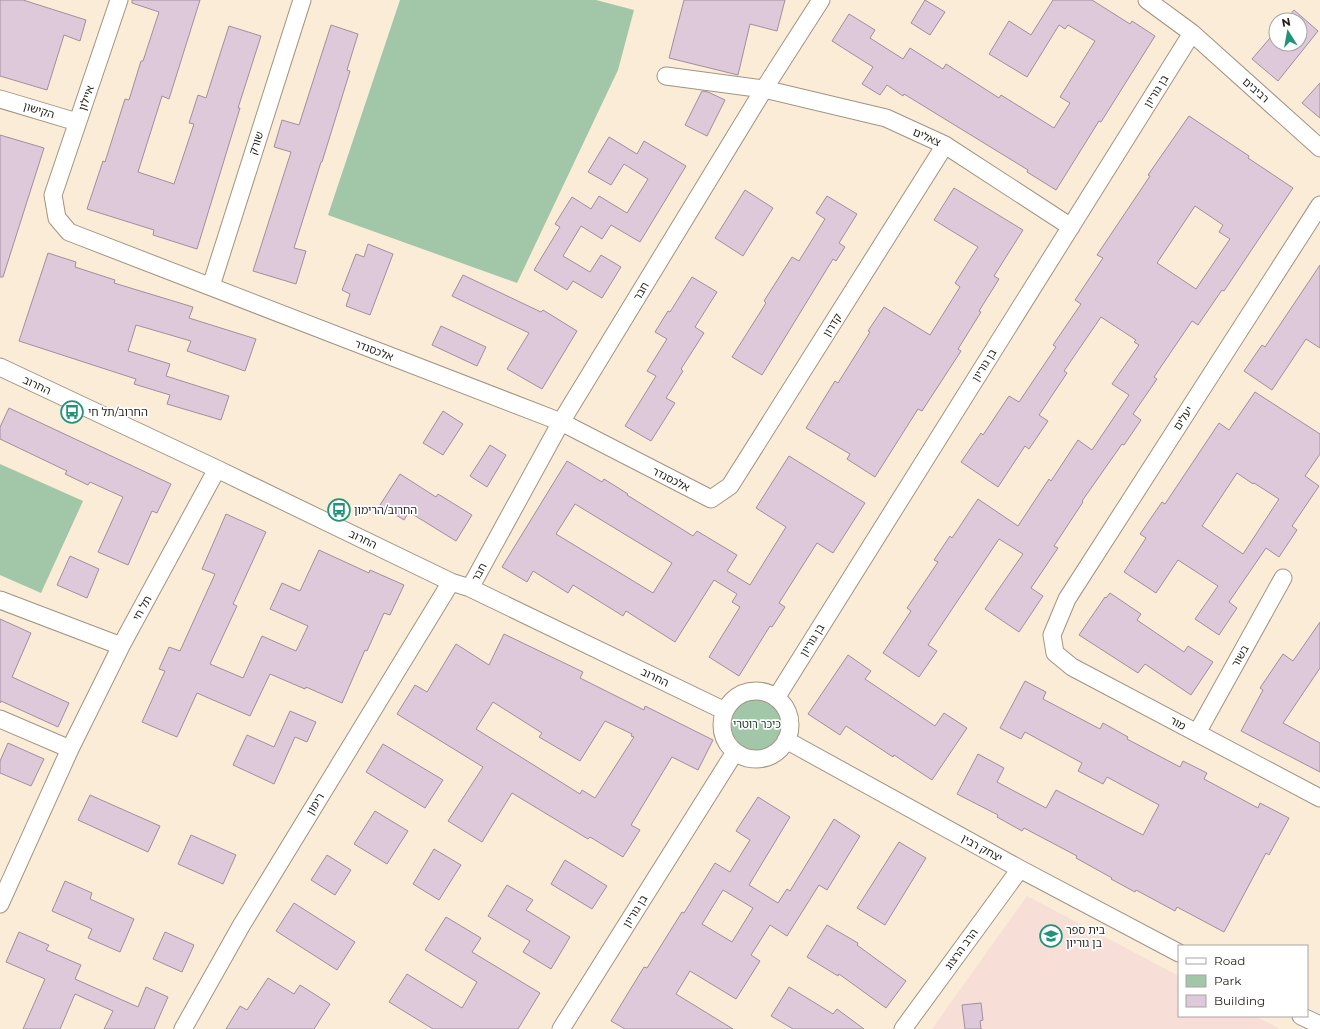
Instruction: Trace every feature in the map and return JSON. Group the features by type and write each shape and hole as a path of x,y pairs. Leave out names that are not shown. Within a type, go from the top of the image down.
{"street":[{"name":"איילון","path":"53,195 119,0"},
{"name":"שורק","path":"211,286 302,0"},
{"name":"חבר","path":"470,588 562,422 764,89 821,0"},
{"name":"רביבים","path":"1147,0 1192,33 1320,148"},
{"name":"בן גוריון","path":"776,698 1192,33"},
{"name":"צאלים","path":"666,76 764,89 886,118 945,145 1071,227"},
{"name":"הקישון","path":"0,99 78,122"},
{"name":"קדרון","path":"711,499 730,486 945,145"},
{"name":"אלכסנדר","path":"53,195 57,218 69,232 562,422 711,499"},
{"name":"יעלים","path":"1052,635 1071,593 1320,205"},
{"name":"החרוב","path":"0,367 217,469 451,582 470,588 725,711"},
{"name":"תל חי","path":"0,904 70,749 121,646 217,469"},
{"name":"בשור","path":"1196,733 1283,578"},
{"name":"רימון","path":"183,1029 241,926 451,582"},
{"path":"0,600 121,646"},
{"name":"מור","path":"1052,635 1055,654 1072,667 1320,798"},
{"path":"754,691 765,693 776,698 784,706 789,717 790,729 780,750 770,756 758,759 746,758 735,752 724,738 722,729 722,720 725,711 732,701 742,694 754,691"},
{"path":"0,719 70,749"},
{"name":"יצחק רבין","path":"786,740 1020,869 1178,953"},
{"name":"בן גוריון","path":"561,1029 735,752"},
{"name":"הרב הרצוג","path":"902,1029 1020,869"},
{"path":"1303,1017 1320,1025"}],"shaded area":[{"name":"בית ספר בן גוריון","path":"1027,896 1178,975 1178,1017 1257,1017 1280,1029 932,1029"}],"green space":[{"path":"400,0 596,0 634,10 618,70 517,283 328,215"},
{"path":"0,464 83,501 41,593 0,575"},
{"name":"כיכר רוטרי","path":"757,698 767,700 775,706 781,714 783,724 781,734 775,742 767,748 757,750 747,748 739,742 733,734 731,724 733,714 739,706 747,700"}],"building":[{"path":"0,0 23,0 86,20 80,41 64,35 47,90 0,76"},
{"path":"132,0 200,0 169,99 162,96 138,172 174,184 194,124 189,123 198,95 206,98 229,26 261,36 238,108 240,108 197,249 153,235 154,230 87,209 103,161 105,162 125,99 129,100 141,61 143,61 159,12 132,3"},
{"path":"684,0 785,0 777,31 750,24 738,75 669,58"},
{"path":"925,0 945,12 930,35 911,23"},
{"path":"1053,0 1092,0 1130,24 1132,21 1155,36 1056,190 1027,172 1028,170 904,94 903,96 887,85 880,95 862,84 873,67 832,41 849,14 875,30 870,38 903,59 910,48 943,69 946,64 999,98 1001,95 1054,128 1070,103 1060,97 1095,41 1068,25 1065,29 1059,25 1027,77 989,54 1009,21 1031,35"},
{"path":"1308,22 1318,31 1308,44"},
{"path":"331,25 358,34 347,70 350,71 294,248 306,251 296,284 253,271 291,152 274,147 282,120 299,125"},
{"path":"1268,40 1268,52 1301,52 1278,81 1252,59"},
{"path":"1320,83 1320,118 1302,103"},
{"path":"702,91 708,92 725,100 707,136 685,125"},
{"path":"1189,116 1249,156 1248,158 1293,188 1224,291 1222,290 1198,325 1192,321 1154,377 1157,379 1133,414 1141,420 1124,445 1122,444 1082,501 1083,502 1054,546 1058,548 1031,588 1043,596 1019,632 985,609 1023,554 999,539 928,645 937,651 919,677 883,653 911,611 907,608 938,562 934,560 950,536 952,538 978,499 1018,526 1049,479 1051,481 1078,440 1092,450 1129,395 1112,384 1139,345 1134,342 1136,340 1101,317 1064,371 1067,373 1039,415 1048,421 1029,449 1025,446 998,487 961,462 981,433 983,435 1009,396 1019,402 1056,347 1053,345 1081,304 1075,300 1103,258 1097,255 1150,176 1148,175","holes":["1195,206 1223,225 1219,232 1230,239 1196,289 1157,263"]},
{"path":"0,135 44,148 3,277 0,277"},
{"path":"609,137 637,154 644,141 686,166 640,242 611,225 602,239 581,226 563,256 590,272 601,255 621,267 602,298 573,281 567,290 534,270 560,227 555,224 572,197 591,209 599,196 627,213 648,179 624,164 611,185 588,172"},
{"path":"954,188 1023,230 994,276 999,279 958,349 961,351 922,411 918,409 875,477 847,459 850,454 806,428 835,381 838,383 870,332 868,331 884,307 930,335 960,287 955,283 978,247 934,220"},
{"path":"745,190 773,208 743,256 715,238"},
{"path":"827,196 857,214 839,243 845,247 836,261 833,259 762,375 732,357 766,303 764,301 792,257 799,261 825,219 816,213"},
{"path":"368,244 393,254 370,315 346,306 350,294 342,290 356,254 364,257"},
{"path":"48,253 76,262 75,267 115,280 114,283 193,307 189,318 256,339 245,371 187,351 191,341 136,325 128,351 170,364 166,376 229,396 221,420 167,404 170,395 134,384 136,379 19,341"},
{"path":"1320,265 1320,348 1306,339 1272,390 1244,371 1262,345 1265,347"},
{"path":"463,275 541,312 543,310 577,331 542,389 507,369 529,333 452,296"},
{"path":"692,277 717,292 695,327 704,333 681,369 683,371 666,398 675,403 651,441 625,426 656,376 647,371 667,339 655,332 668,311 670,312"},
{"path":"441,326 486,347 477,366 432,345"},
{"path":"1255,392 1320,434 1320,454 1305,476 1319,486 1292,526 1297,530 1279,557 1266,548 1229,602 1237,608 1219,635 1195,619 1218,586 1178,560 1156,593 1124,572 1146,538 1140,534 1162,502 1165,504 1219,423 1229,430","holes":["1237,473 1253,484 1254,483 1279,499 1243,554 1202,526"]},
{"path":"9,408 171,484 157,513 152,511 128,565 98,552 123,497 90,482 88,485 65,474 67,471 0,439 0,427"},
{"path":"443,411 463,424 443,455 423,443"},
{"path":"490,445 506,455 487,487 470,476"},
{"path":"789,456 865,503 833,553 817,543 779,603 785,607 772,627 770,626 739,676 709,657 740,607 732,602 737,594 714,580 675,642 626,611 623,616 573,585 568,593 533,571 527,582 502,567 567,461 602,482 604,479 693,536 697,531 737,555 727,571 750,585 786,527 756,508","holes":["575,504 672,563 653,593 556,534"]},
{"path":"400,474 436,497 438,494 472,515 456,541 409,512 404,520 380,505"},
{"path":"226,514 266,532 233,604 237,606 210,664 243,678 262,636 296,651 308,626 270,609 282,583 300,591 319,550 369,573 370,570 404,585 390,615 384,613 367,651 365,650 342,703 306,687 305,689 270,674 250,716 197,693 177,737 142,722 165,671 159,669 169,647 180,651 215,574 202,569"},
{"path":"70,556 99,569 87,598 57,585"},
{"path":"1110,593 1141,614 1137,620 1184,652 1188,646 1213,662 1191,695 1145,664 1138,673 1079,635 1105,597 1106,598"},
{"path":"0,619 31,633 12,677 69,703 58,727 1,701 0,703"},
{"path":"1320,622 1320,668 1283,723 1320,743 1320,772 1241,731 1263,690 1260,688 1283,654 1293,661"},
{"path":"504,634 583,672 580,678 644,710 645,706 713,740 698,770 672,757 631,825 640,830 623,857 590,837 588,839 512,793 482,842 448,821 483,767 397,714 415,685 427,692 456,644 489,665","holes":["493,702 542,733 539,737 580,761 605,721 632,734 631,736 634,737 595,798 582,790 580,794 476,729"]},
{"path":"848,655 871,671 865,679 935,726 944,713 967,728 932,780 894,755 893,757 846,726 840,735 808,714"},
{"path":"1025,681 1046,692 1043,699 1100,729 1103,723 1128,737 1127,739 1180,767 1183,761 1207,773 1204,779 1258,808 1260,803 1289,818 1269,855 1266,853 1224,932 1177,907 1175,911 1136,890 1135,892 1076,858 1077,856 1024,828 1022,831 997,817 998,815 957,794 978,754 1004,768 997,782 1046,808 1056,790 1143,835 1159,805 1107,777 1103,784 1078,771 1082,763 1025,732 1021,739 1000,728"},
{"path":"290,711 316,722 307,742 295,737 274,784 233,765 247,735 274,747"},
{"path":"8,743 44,759 31,786 0,773 0,761"},
{"path":"383,744 443,780 425,808 366,772"},
{"path":"90,795 160,826 148,852 78,820"},
{"path":"758,797 790,817 749,885 778,903 787,889 790,891 834,819 860,836 827,890 819,885 787,936 770,925 751,955 760,961 736,999 690,971 676,994 733,1029 625,1029 611,1021 644,967 647,968 715,863 730,872 750,840 736,831","holes":["723,890 753,908 732,942 702,924"]},
{"path":"375,811 408,831 387,864 354,844"},
{"path":"191,835 236,855 223,884 178,864"},
{"path":"899,842 926,858 885,925 857,908"},
{"path":"434,849 461,865 439,900 413,884"},
{"path":"327,855 351,870 335,895 311,880"},
{"path":"565,860 607,886 592,909 551,884"},
{"path":"65,881 92,893 90,899 134,919 120,952 88,938 92,929 52,911"},
{"path":"507,885 533,900 526,910 570,937 551,969 523,952 530,941 488,916"},
{"path":"294,903 355,942 337,970 276,931"},
{"path":"446,917 481,938 472,952 540,993 518,1029 433,1029 389,1002 407,974 462,1008 477,982 425,950"},
{"path":"827,925 858,943 857,945 906,981 886,1008 839,974 838,976 807,957"},
{"path":"19,932 49,945 46,950 81,965 75,979 138,1007 146,987 168,997 154,1029 104,1029 113,1011 75,994 60,1029 23,1029 45,979 6,962"},
{"path":"165,932 194,945 182,972 153,959"},
{"path":"268,978 294,994 300,985 330,1004 314,1029 226,1029 240,1006 247,1010"},
{"path":"789,987 833,1014 837,1009 864,1029 793,1029 771,1016"},
{"path":"981,1003 983,1020 980,1021 981,1029 965,1029 962,1005"}],"place":[{"name":"החרוב/תל חי","path":"72,412"},
{"name":"החרוב/הרימון","path":"339,510"},
{"name":"בית ספר בן גוריון","path":"1051,936"}]}
